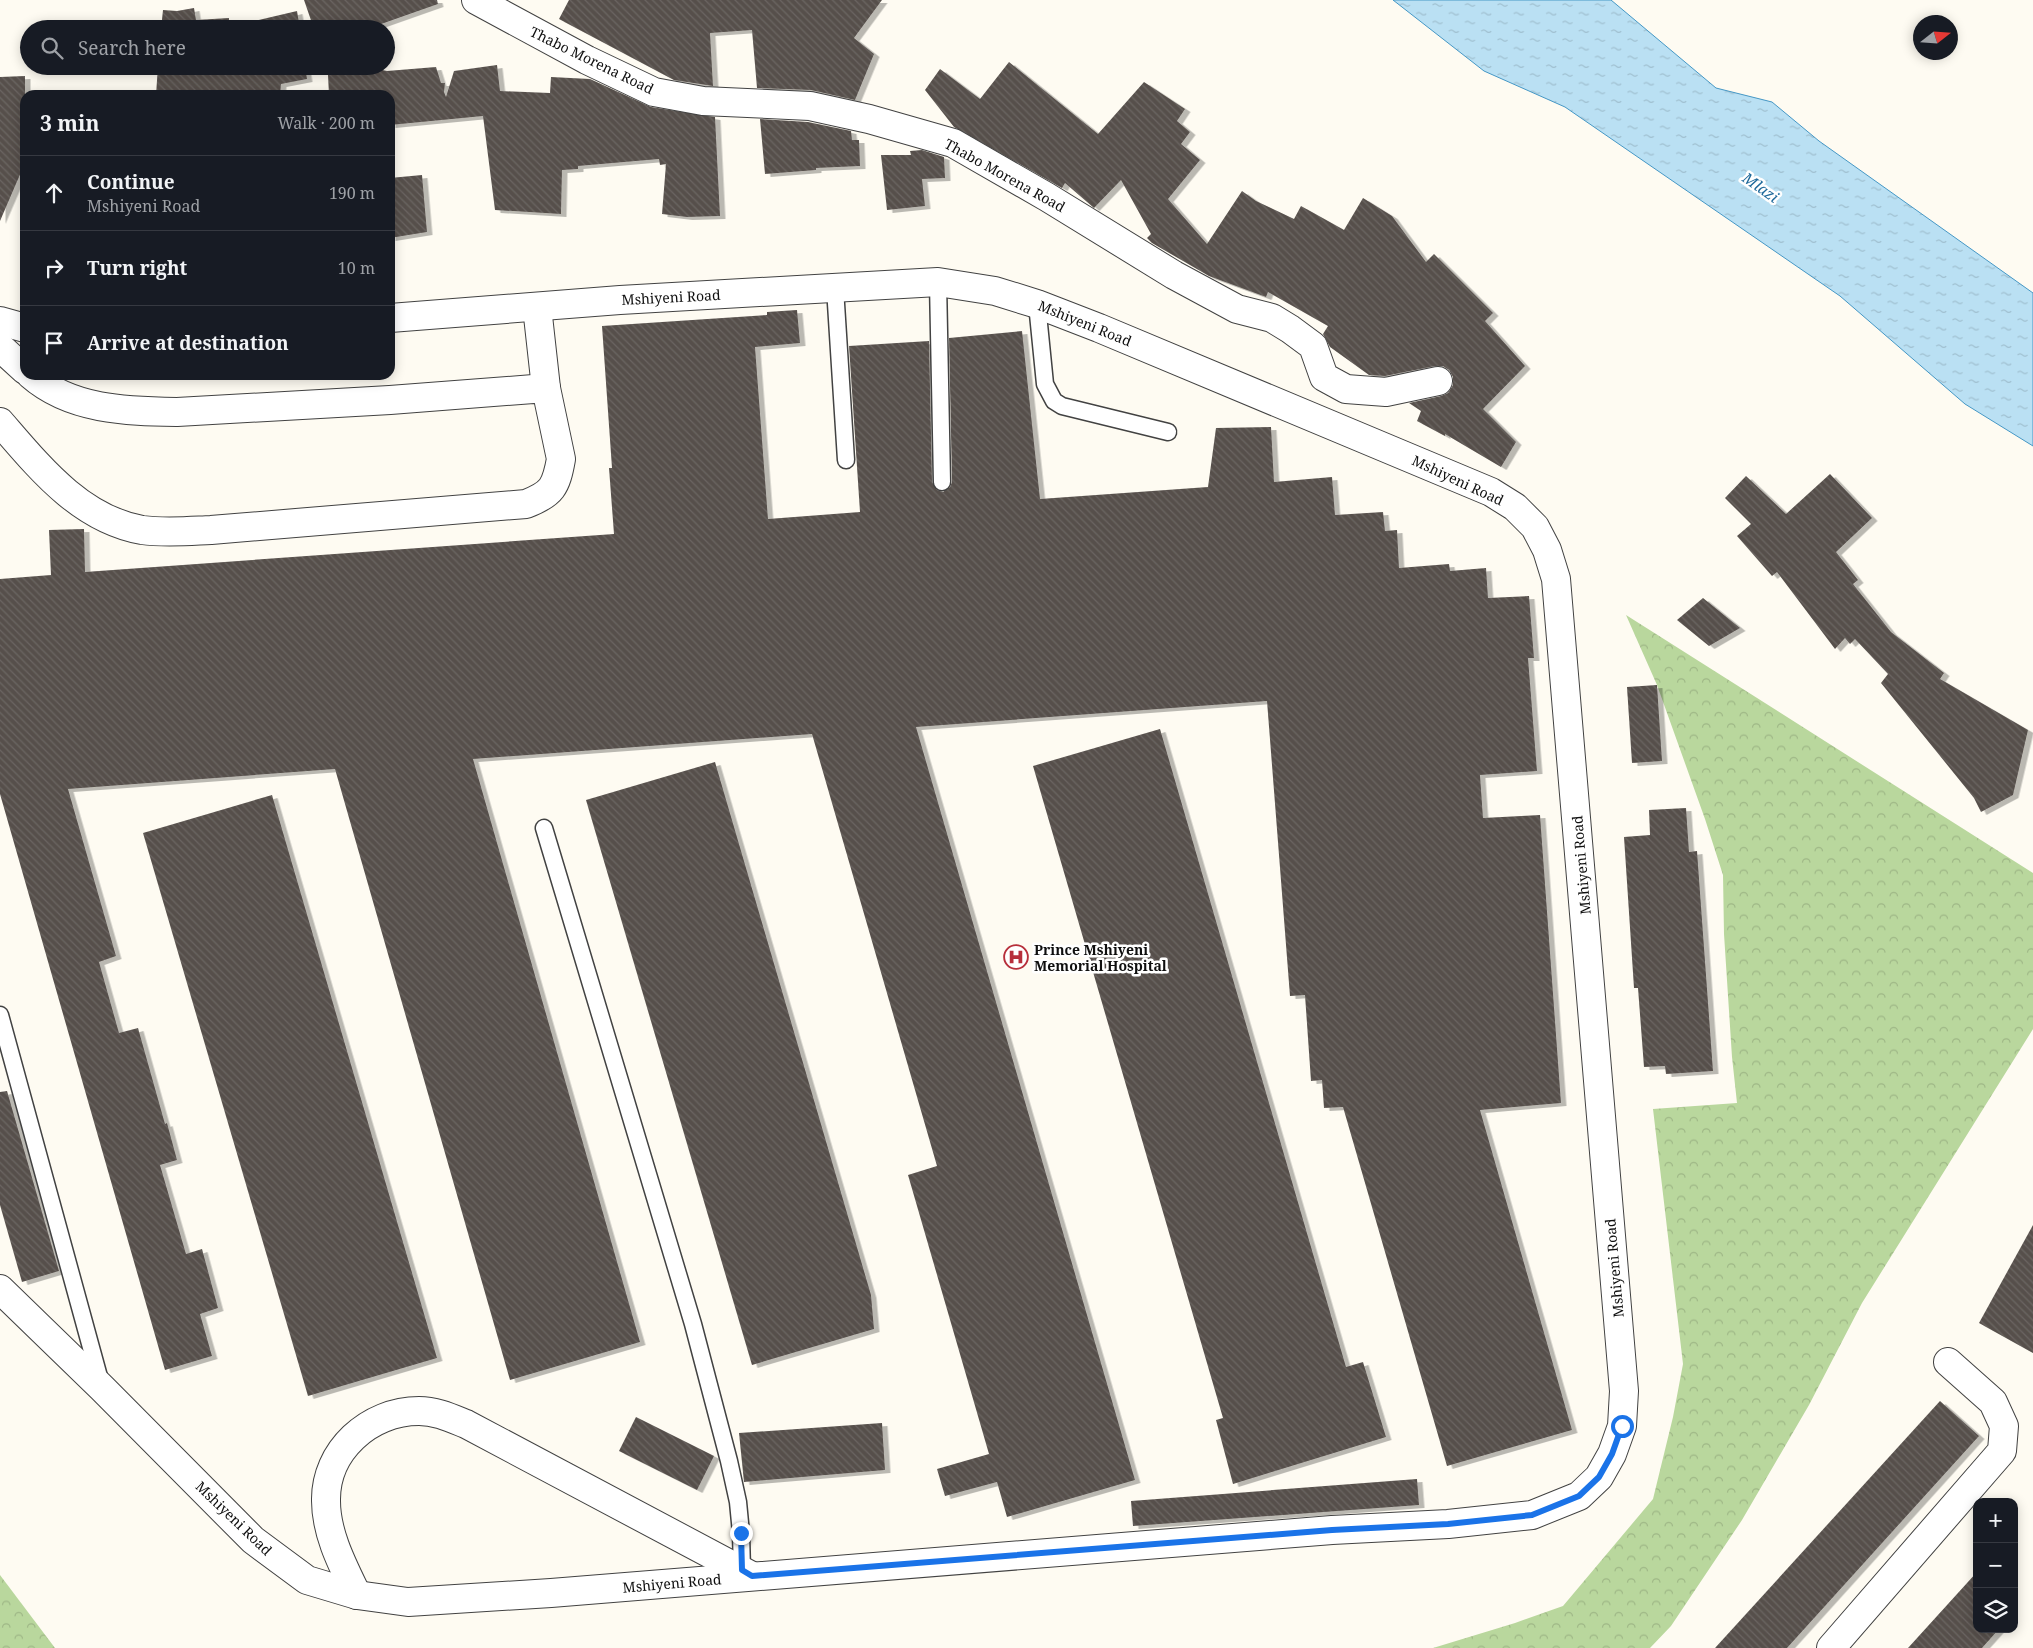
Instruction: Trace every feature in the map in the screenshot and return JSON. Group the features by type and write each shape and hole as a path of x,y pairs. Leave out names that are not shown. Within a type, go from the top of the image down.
{"street":[{"name":"Thabo Morena Road","path":"476,0 587,60 654,92 703,101 810,106 869,118 952,143 1229,305 1237,309 1272,318 1290,329 1313,346 1324,377 1346,389 1386,392 1438,381"},
{"name":"Mshiyeni Road","path":"0,1289 102,1388 253,1540 307,1580 357,1595 408,1602 551,1593 747,1573 1332,1530 1448,1524 1532,1515 1579,1496 1599,1477 1612,1454 1622,1426 1624,1391 1580,843 1556,579 1547,550 1535,528 1516,507 1491,492 1037,304 995,291 938,282 620,300 395,318"},
{"path":"0,422 45,472 67,493 92,511 114,522 141,530 166,532 211,530 526,504 550,492 557,482 561,459 546,388 537,307"},
{"path":"0,321 20,327"},
{"path":"0,347 20,365"},
{"path":"38,380 56,392 83,403 145,411 177,412 390,400 546,388"},
{"path":"1831,1648 2002,1451 2004,1426 1994,1402 1948,1362"},
{"path":"357,1595 340,1559 331,1531 326,1503 326,1481 336,1459 353,1436 377,1419 398,1413 420,1411 441,1414 466,1424 747,1573"}],"lane":[{"path":"938,282 942,482"},
{"path":"835,288 846,460"},
{"path":"1037,304 1045,384 1054,400 1062,406 1168,432"},
{"path":"544,828 693,1324 738,1502 747,1573"},
{"path":"0,1015 102,1388"}],"green space":[{"path":"1626,615 2033,873 2033,1029 1862,1303 1809,1405 1742,1520 1671,1626 1650,1648 1433,1648 1563,1606 1653,1499 1673,1417 1683,1364 1653,1109 1737,1103 1724,934 1723,875 1657,685"},
{"path":"0,1575 55,1648 0,1648"}],"water":[{"name":"Mlazi","path":"1393,0 1611,0 1716,88 1772,102 1819,141 2033,293 2033,446 1965,404 1840,296 1565,107 1484,71"}],"building":[{"path":"304,0 437,0 438,4 393,20 311,20"},
{"path":"569,0 882,0 854,38 874,54 855,100 811,90 757,88 752,30 710,33 713,86 674,80 559,19"},
{"path":"194,8 196,20 162,20 163,10 177,11"},
{"path":"297,11 298,20 259,20"},
{"path":"229,18 229,20 196,20"},
{"path":"1009,62 1098,134 1144,82 1185,109 1177,121 1190,132 1181,144 1200,160 1168,199 1207,244 1242,191 1256,201 1294,219 1301,206 1344,230 1363,198 1392,216 1426,262 1434,254 1493,313 1485,321 1525,366 1483,409 1516,442 1501,467 1445,434 1445,436 1417,421 1421,411 1409,403 1441,396 1448,393 1453,385 1453,377 1449,370 1443,366 1385,376 1369,375 1330,347 1323,334 1328,326 1268,292 1266,297 1209,276 1152,243 1147,238 1151,234 1121,180 1094,208 1065,183 1062,188 954,127 925,90 940,69 980,99"},
{"path":"497,65 500,91 550,93 551,77 590,79 651,107 715,117 720,216 687,217 662,214 666,164 660,165 659,159 578,166 578,169 562,170 561,214 495,210 483,116 395,125 395,90 329,90 328,75 395,75 395,70 436,67 441,83 445,83 444,92 446,97 454,71"},
{"path":"157,75 306,75 307,79 281,84 280,90 156,90"},
{"path":"25,76 25,90 20,90 20,175 0,221 0,77"},
{"path":"760,119 808,122 851,131 852,140 859,140 860,166 816,168 816,170 765,174"},
{"path":"922,150 944,157 945,178 922,179 925,206 887,210 881,155 911,155 910,151"},
{"path":"422,175 427,232 395,237 395,178"},
{"path":"797,310 800,343 755,347 768,519 860,512 849,346 929,341 932,482 937,490 943,492 950,487 952,482 949,338 1022,331 1040,499 1208,487 1216,428 1271,427 1274,482 1332,477 1335,515 1383,512 1385,531 1397,530 1399,568 1449,564 1450,571 1486,568 1488,598 1529,596 1534,658 1528,658 1537,771 1480,775 1483,818 1540,815 1561,1103 1480,1110 1572,1430 1447,1466 1343,1107 1324,1108 1322,1080 1311,1081 1305,995 1290,996 1267,701 916,727 1135,1480 1007,1517 997,1482 945,1496 937,1469 989,1454 908,1175 937,1166 812,734 473,759 640,1342 510,1380 335,769 68,789 116,956 99,962 119,1033 138,1028 177,1160 160,1165 186,1254 202,1249 218,1308 200,1314 212,1356 165,1370 0,794 0,579 51,575 49,530 84,529 85,572 614,534 609,468 612,468 602,326 767,315 767,312"},
{"path":"1830,474 1872,518 1836,552 1858,580 1853,584 1891,632 1944,673 1940,679 2028,730 2013,795 1981,812 1974,798 1881,683 1888,674 1855,639 1850,644 1845,638 1835,649 1777,572 1772,576 1737,536 1751,524 1725,498 1746,476 1786,514"},
{"path":"1703,598 1740,628 1709,646 1677,620"},
{"path":"1657,685 1662,761 1632,763 1627,687"},
{"path":"1160,729 1346,1367 1363,1362 1386,1437 1233,1484 1216,1420 1223,1418 1033,766"},
{"path":"715,762 871,1295 874,1329 752,1365 586,800"},
{"path":"272,795 437,1358 308,1396 143,833"},
{"path":"1686,808 1689,852 1697,851 1713,1071 1666,1074 1665,1066 1644,1067 1638,988 1634,988 1624,837 1650,835 1649,810"},
{"path":"7,1091 59,1271 22,1282 0,1205 0,1092"},
{"path":"2033,1225 2033,1353 1979,1323"},
{"path":"1940,1401 1979,1436 1787,1648 1715,1648"},
{"path":"636,1417 714,1456 697,1490 619,1451"},
{"path":"882,1423 885,1470 744,1482 739,1433"},
{"path":"1417,1479 1419,1505 1133,1526 1131,1501"},
{"path":"1973,1576 1973,1633 1995,1633 1982,1648 1908,1648"}],"place":[{"name":"Prince Mshiyeni Memorial Hospital","path":"1016,957"}],"route":[{"path":"741,1533 742,1570 752,1576 1332,1530 1448,1524 1532,1515 1579,1496 1599,1477 1612,1454 1622,1426"}]}
